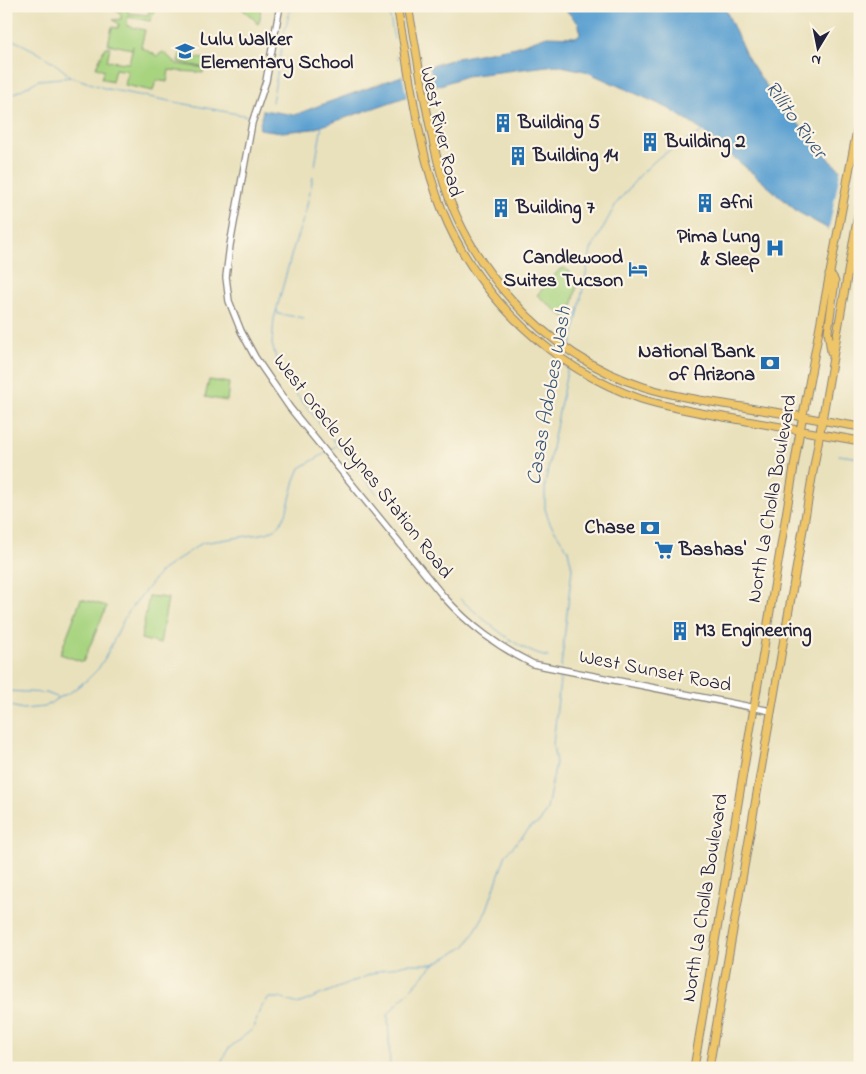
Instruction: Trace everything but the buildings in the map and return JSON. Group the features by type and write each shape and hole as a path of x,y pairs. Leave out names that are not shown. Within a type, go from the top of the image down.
{"main road":[{"name":"West River Road","path":"397,6 428,165 443,213 464,254 484,284 507,312 542,344 564,360 576,368 629,394 667,406 860,441"},
{"name":"West River Road","path":"408,6 438,163 453,207 465,233 490,273 534,323 578,356 601,369 634,383 663,392 860,427"},
{"name":"North La Cholla Boulevard","path":"694,1068 800,431 860,115"},
{"name":"North La Cholla Boulevard","path":"709,1068 860,203"},
{"path":"829,275 833,277 835,282 828,330 832,358"}],"street":[{"name":"West Oracle Jaynes Station Road","path":"280,6 266,81 254,113 230,245 226,278 229,301 241,331 290,408 443,596 477,630 508,651 533,664"},
{"name":"West Sunset Road","path":"533,664 771,711"}],"green space":[{"path":"123,6 128,6 128,13 148,15 150,7 155,8 150,21 128,17 127,26 145,30 141,47 157,56 163,52 177,64 204,68 203,73 169,70 167,82 156,80 153,91 125,85 128,71 115,69 112,82 101,78 104,70 96,67 105,47 110,47 107,61 129,63 133,46 132,49 108,44 112,27 118,28 119,24 113,20 121,19 121,14 115,10 122,10"},
{"path":"240,7 259,7 261,12 259,23 257,24"},
{"path":"185,50 193,57 208,60 206,68 178,62 180,54"},
{"path":"565,268 578,281 570,317 563,316 537,295 560,269"},
{"path":"209,380 229,383 227,401 205,397"},
{"path":"149,596 168,598 160,644 141,639"},
{"path":"81,599 107,606 83,662 60,654"}],"water":[{"path":"562,6 724,6 746,55 764,83 791,117 813,138 830,160 849,178 860,184 860,261 844,242 825,227 798,212 703,131 668,108 585,71 556,65 466,76 313,129 282,132 259,129 263,110 295,115 457,58 516,47 547,36 576,37 580,34 579,24"}],"pier":[{"path":"429,65 434,88 407,98 402,74"},
{"path":"841,167 860,182 860,243 856,261 842,244 828,233"}],"waterway":[{"path":"272,102 291,6"},
{"path":"388,6 394,39"},
{"path":"6,37 40,54 71,77"},
{"path":"6,98 39,80 72,77 107,89 248,116"},
{"path":"315,166 322,125"},
{"name":"Casas Adobes Wash","path":"571,347 591,250 616,204 640,175 659,157 703,131"},
{"path":"313,177 305,214 293,249 274,319 272,344 279,369 292,389 377,494"},
{"path":"277,310 278,314 304,318"},
{"name":"Casas Adobes Wash","path":"561,667 572,568 568,550 550,523 545,509 545,484 568,366"},
{"path":"327,452 337,445"},
{"path":"6,705 23,709 45,707 71,692 88,679 105,658 127,613 161,571 202,543 267,533 278,527 286,514 300,468 324,454"},
{"path":"839,455 860,458"},
{"path":"460,599 513,641 537,654 548,657"},
{"path":"219,1068 228,1049 254,1028 260,1009 269,998 280,998 298,1004 379,971 406,964 434,964 466,946 486,912 506,854 530,828 540,822 547,809 556,763 553,745 561,671"},
{"path":"6,691 46,693 57,697"},
{"path":"390,1068 388,1014 434,964"}],"place":[{"name":"Lulu Walker Elementary School","path":"185,51"},
{"name":"Building 5","path":"503,123"},
{"name":"Building 2","path":"650,142"},
{"name":"Building 14","path":"518,156"},
{"name":"afni","path":"705,203"},
{"name":"Building 7","path":"501,208"},
{"name":"Pima Lung & Sleep","path":"775,248"},
{"name":"Candlewood Suites Tucson","path":"638,269"},
{"name":"National Bank of Arizona","path":"770,363"},
{"name":"Chase","path":"650,528"},
{"name":"Bashas'","path":"664,550"},
{"name":"M3 Engineering","path":"680,631"}],"water label":[{"name":"Rillito River","path":"795,120"}]}
